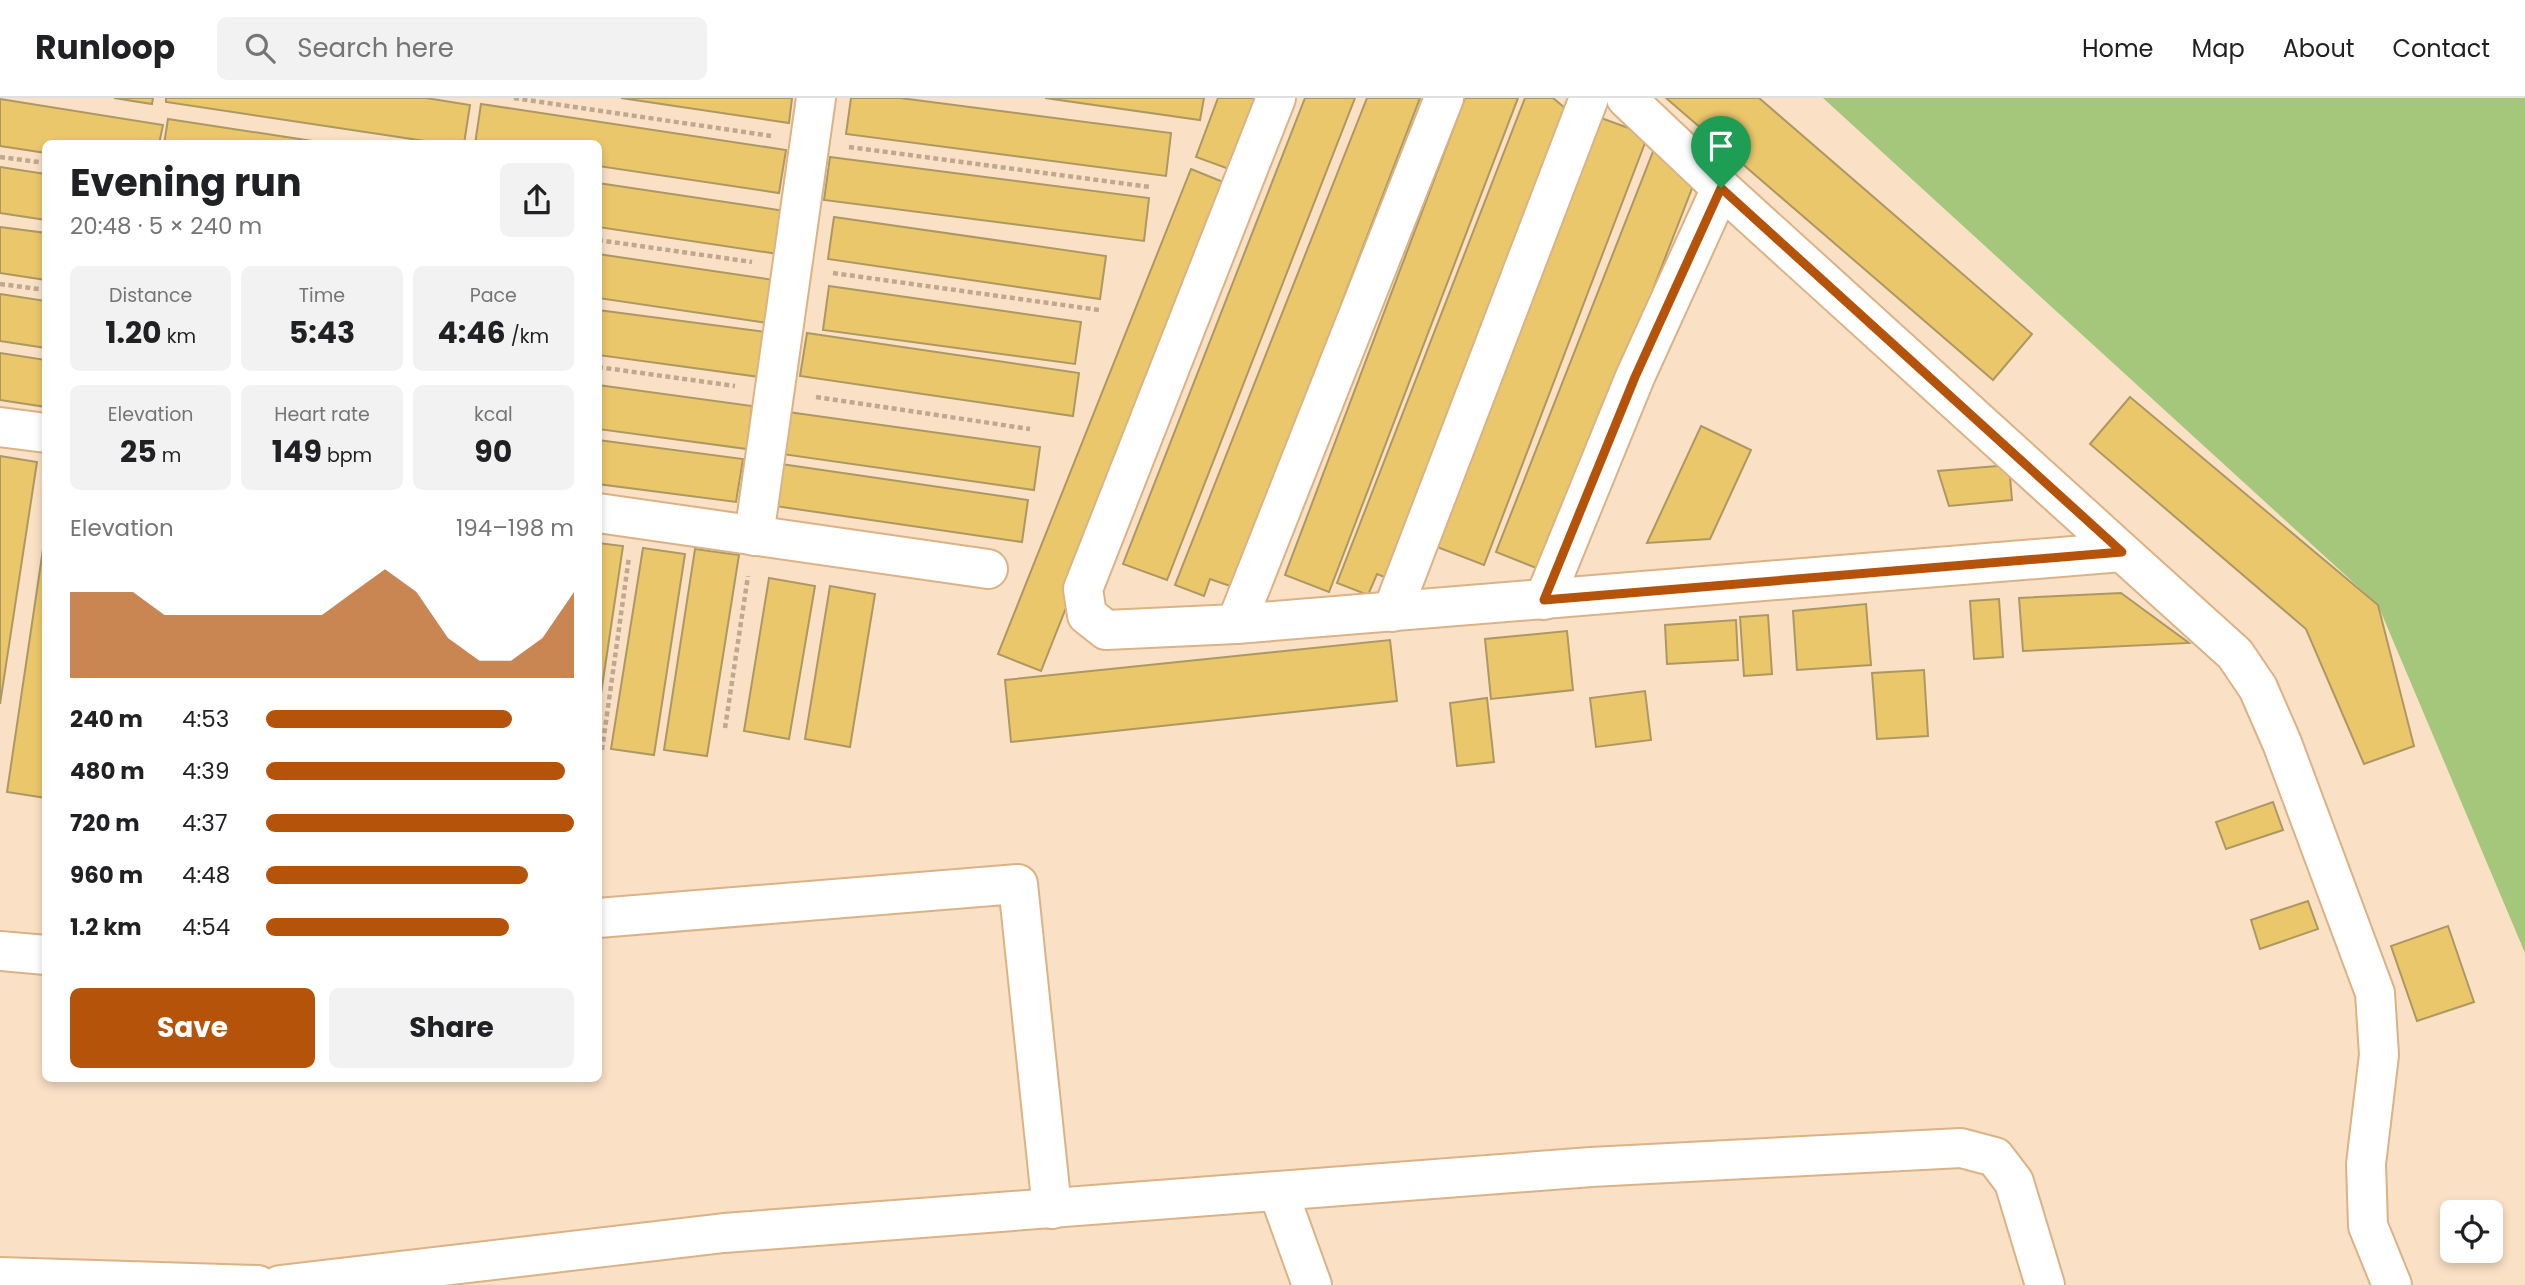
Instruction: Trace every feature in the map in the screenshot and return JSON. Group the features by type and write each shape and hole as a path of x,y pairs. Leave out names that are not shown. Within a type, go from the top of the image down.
{"street":[{"path":"754,536 816,98"},
{"path":"1276,98 1083,589 1087,615 1106,630 1236,624 2122,552"},
{"path":"1236,624 1444,98"},
{"path":"1392,612 1589,98"},
{"path":"1626,98 1721,188 2235,654 2258,688 2282,743 2375,993 2379,1055 2366,1164 2368,1226 2392,1285"},
{"path":"1544,600 1635,377 1721,188"},
{"path":"0,427 42,432"},
{"path":"617,516 988,569"},
{"path":"602,918 1018,884 1052,1209"},
{"path":"0,951 42,955"},
{"path":"280,1285 724,1233 1604,1167 1961,1148 1995,1157 2014,1182 2045,1285"},
{"path":"1278,1191 1311,1285"},
{"path":"0,1277 258,1285"}],"path":[{"path":"0,157 42,162"},
{"path":"602,241 1099,310"},
{"path":"0,284 42,289"},
{"path":"603,750 617,516"},
{"path":"725,728 754,536"}],"green space":[{"path":"1823,98 2525,98 2525,953 2378,605"}],"building":[{"path":"114,98 153,98 152,104"},
{"path":"166,98 426,98 470,105 465,140 418,140 166,102"},
{"path":"621,98 792,98 789,123"},
{"path":"851,98 900,98 1171,133 1166,176 846,134"},
{"path":"1045,98 1204,98 1200,120"},
{"path":"1218,98 1269,98 1240,173 1196,157"},
{"path":"1305,98 1355,98 1167,580 1123,564"},
{"path":"1367,98 1420,98 1233,587 1210,579 1204,596 1175,585"},
{"path":"1465,98 1518,98 1329,592 1285,575"},
{"path":"1525,98 1553,98 1571,113 1392,580 1377,574 1368,595 1337,583"},
{"path":"1666,98 1759,98 2032,334 1993,380"},
{"path":"0,99 163,125 160,140 42,140 42,152 0,146"},
{"path":"481,104 786,150 779,193 602,167 602,140 476,140"},
{"path":"1601,118 1648,135 1484,565 1437,547"},
{"path":"168,119 306,140 165,140"},
{"path":"1656,144 1696,178 1544,571 1496,552"},
{"path":"830,157 1149,198 1144,241 824,200"},
{"path":"0,167 42,173 42,219 0,213"},
{"path":"1191,169 1233,186 1041,671 998,654"},
{"path":"602,184 785,211 778,254 602,228"},
{"path":"834,217 1106,256 1100,299 828,259"},
{"path":"0,227 42,232 42,279 0,273"},
{"path":"602,255 774,280 768,323 602,299"},
{"path":"829,286 1081,322 1075,364 823,330"},
{"path":"0,294 42,300 42,347 0,341"},
{"path":"602,311 766,332 760,377 602,356"},
{"path":"807,333 1079,373 1073,416 800,376"},
{"path":"0,353 42,359 42,406 0,400"},
{"path":"602,386 752,406 747,449 602,430"},
{"path":"2130,397 2378,605 2414,746 2364,764 2306,629 2090,444"},
{"path":"788,412 1040,447 1034,490 782,454"},
{"path":"1701,426 1751,450 1710,539 1647,543"},
{"path":"602,441 743,459 736,502 602,485"},
{"path":"0,456 37,462 0,704"},
{"path":"781,464 1028,500 1022,542 775,506"},
{"path":"2009,465 2012,500 1949,506 1938,471"},
{"path":"602,543 623,546 602,687"},
{"path":"643,548 685,554 654,755 611,749"},
{"path":"695,549 739,555 707,756 664,750"},
{"path":"42,556 42,797 7,792"},
{"path":"769,578 815,586 789,739 744,731"},
{"path":"830,586 875,594 850,747 805,739"},
{"path":"2121,593 2189,643 2023,651 2019,598"},
{"path":"1999,599 2003,657 1974,659 1970,601"},
{"path":"1866,604 1871,665 1797,670 1793,611"},
{"path":"1768,615 1772,674 1744,676 1740,617"},
{"path":"1736,620 1738,660 1667,664 1665,625"},
{"path":"1567,631 1573,690 1491,699 1485,639"},
{"path":"1390,640 1397,701 1011,742 1005,680"},
{"path":"1924,670 1928,736 1877,739 1872,673"},
{"path":"1645,691 1651,740 1596,747 1590,698"},
{"path":"1487,698 1494,762 1457,766 1450,703"},
{"path":"2273,802 2283,830 2226,849 2216,822"},
{"path":"2308,901 2318,929 2260,949 2251,920"},
{"path":"2448,926 2474,1002 2417,1021 2391,946"}],"route":[{"path":"1721,188 2122,552 1544,600 1635,377 1721,188"}]}
